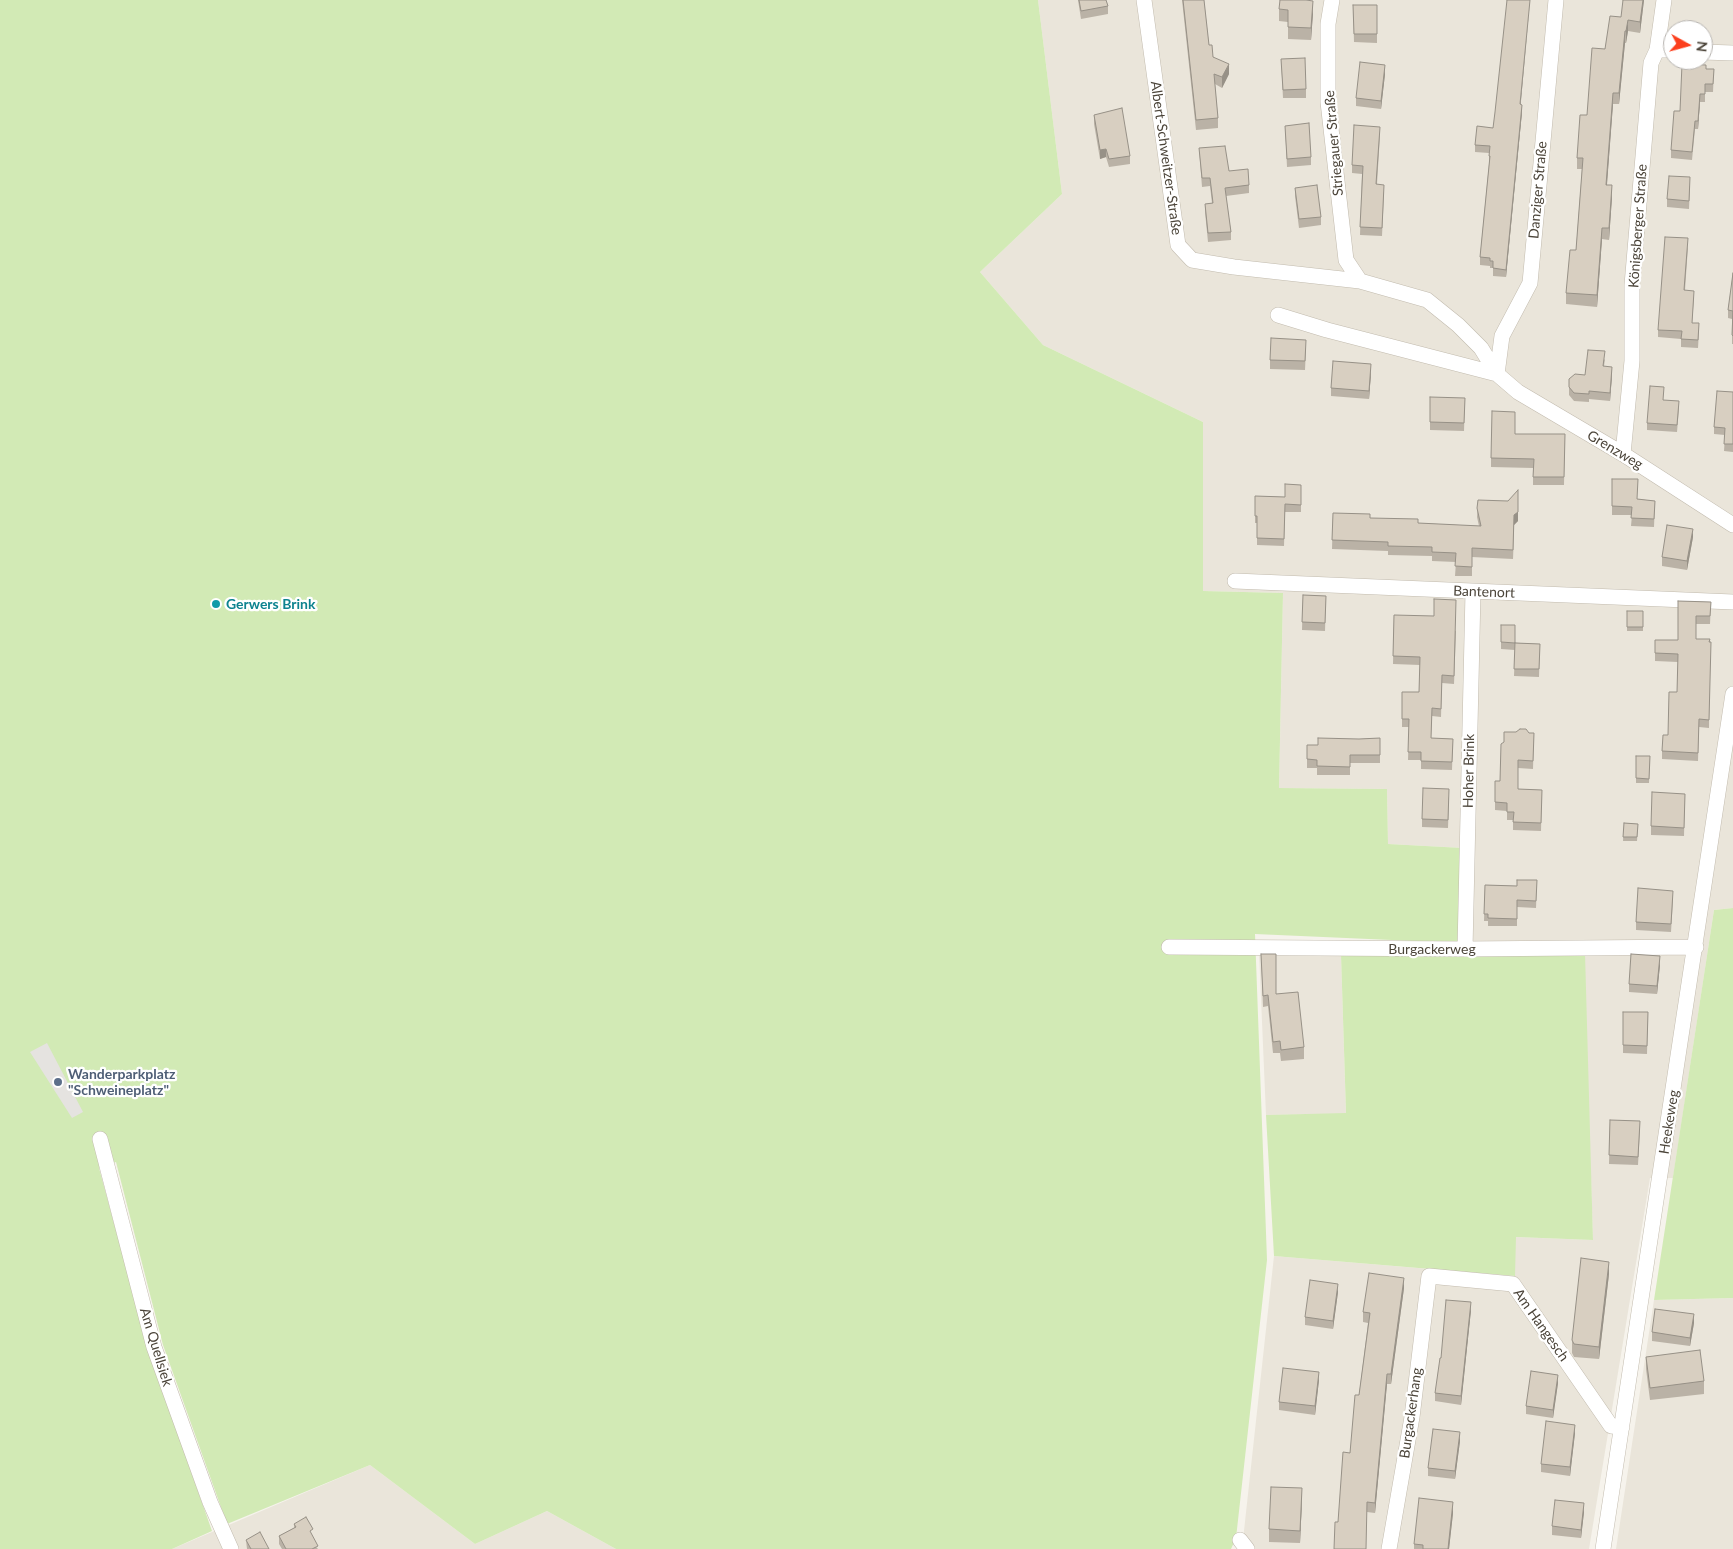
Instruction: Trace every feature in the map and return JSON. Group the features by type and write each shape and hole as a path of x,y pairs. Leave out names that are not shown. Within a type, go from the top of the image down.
{"street":[{"name":"Albert-Schweitzer-Straße","path":"1144,0 1178,245 1192,260 1234,267 1332,277"},
{"name":"Striegauer Straße","path":"1332,0 1328,24 1328,102 1346,260 1360,281"},
{"name":"Danziger Straße","path":"1498,374 1502,336 1530,283 1556,0"},
{"name":"Königsberger Straße","path":"1622,454 1632,361 1632,285 1650,72 1651,63 1657,50 1664,0"},
{"path":"1657,50 1663,50"},
{"path":"1713,52 1733,53"},
{"name":"Grenzweg","path":"1332,277 1360,281 1427,300 1458,325 1481,348 1498,374 1518,392 1622,454 1733,525"},
{"name":"Grenzweg","path":"1278,315 1327,330 1498,374"},
{"name":"Bantenort","path":"1235,581 1733,602"},
{"name":"Hoher Brink","path":"1464,949 1473,592"},
{"name":"Heekeweg","path":"1603,1549 1733,694"},
{"name":"Burgackerweg","path":"1169,948 1464,949 1696,947"},
{"name":"Am Quellsiek","path":"100,1139 154,1347 210,1502 230,1549"},
{"name":"Am Hangesch","path":"1429,1276 1513,1284 1611,1426 1622,1427"},
{"name":"Burgackerhang","path":"1389,1549 1412,1417 1429,1276"}],"shaded area":[{"path":"1038,0 1733,0 1733,908 1714,910 1673,1178 1650,1178 1589,1549 1242,1549 1274,1256 1514,1276 1515,1237 1593,1240 1591,1177 1460,956 1463,848 1388,844 1387,789 1279,788 1283,593 1203,591 1203,422 1043,345 980,272 1062,194"},
{"path":"1259,952 1341,955 1346,1114 1266,1115"},
{"name":"Wanderparkplatz \"Schweineplatz\"","path":"47,1043 83,1112 72,1118 30,1052"},
{"path":"1733,1298 1733,1549 1616,1549 1654,1300"},
{"path":"370,1465 475,1544 547,1511 616,1549 172,1549"}],"green space":[{"path":"0,0 1038,0 1062,194 980,272 1043,345 1203,422 1203,591 1283,593 1279,788 1387,789 1388,844 1463,848 1460,943 1255,934 1267,1260 1236,1538 1231,1549 616,1549 547,1511 475,1544 370,1465 227,1524 163,1345 116,1162 99,1168 149,1352 212,1531 172,1549 0,1549"},
{"path":"1733,908 1733,1298 1654,1300 1714,910"},
{"path":"1585,953 1593,1240 1516,1237 1515,1276 1274,1256 1266,1115 1346,1113 1341,955"}],"building":[{"path":"1079,0 1106,0 1108,6 1081,11"},
{"path":"1183,0 1204,0 1209,45 1212,45 1213,57 1229,64 1222,77 1214,74 1218,118 1196,120"},
{"path":"1280,0 1313,1 1311,28 1288,27 1288,10 1279,9"},
{"path":"1507,0 1530,0 1506,270 1493,268 1493,261 1490,261 1490,258 1480,257 1490,146 1475,145 1477,126 1493,128"},
{"path":"1623,0 1643,0 1640,22 1628,20 1625,31 1619,93 1613,93 1606,185 1612,185 1609,228 1602,228 1597,295 1566,293 1570,250 1576,250 1583,158 1577,158 1580,115 1587,115 1592,48 1605,49 1610,16 1621,17"},
{"path":"1353,5 1377,5 1377,34 1354,34"},
{"path":"1305,58 1306,89 1283,90 1281,59"},
{"path":"1360,62 1385,65 1381,101 1356,98"},
{"path":"1714,69 1713,84 1705,84 1705,94 1700,94 1698,121 1695,121 1692,152 1671,150 1674,111 1680,111 1682,70"},
{"path":"1122,108 1130,156 1109,159 1106,149 1100,150 1094,115"},
{"path":"1309,123 1311,157 1287,159 1285,126"},
{"path":"1354,125 1380,127 1376,184 1384,185 1382,228 1360,227 1363,166 1352,165"},
{"path":"1225,146 1229,171 1248,169 1249,185 1225,188 1231,232 1208,233 1205,204 1213,203 1210,178 1202,178 1199,148"},
{"path":"1669,176 1690,177 1689,201 1667,199"},
{"path":"1317,185 1321,217 1299,219 1295,188"},
{"path":"1665,237 1688,238 1684,290 1694,291 1692,323 1699,323 1698,340 1681,339 1682,331 1658,330"},
{"path":"1733,273 1733,311 1728,310"},
{"path":"1271,338 1306,340 1305,361 1270,360"},
{"path":"1588,350 1605,351 1603,366 1612,367 1610,393 1589,391 1589,394 1574,393 1569,387 1569,379 1575,374 1585,375"},
{"path":"1333,361 1371,364 1369,391 1331,388"},
{"path":"1650,386 1664,387 1663,400 1679,401 1677,425 1647,423"},
{"path":"1717,391 1733,392 1733,444 1724,444 1725,428 1714,427"},
{"path":"1430,397 1465,398 1464,423 1430,422"},
{"path":"1492,411 1515,412 1515,434 1565,434 1564,477 1533,477 1534,459 1491,458"},
{"path":"1612,479 1638,479 1637,499 1655,501 1654,519 1631,518 1632,507 1612,506"},
{"path":"1285,484 1301,485 1301,505 1285,504 1284,539 1257,538 1255,496 1285,497"},
{"path":"1518,490 1518,512 1514,515 1513,550 1472,548 1472,567 1455,566 1456,553 1432,552 1432,547 1388,546 1388,542 1332,540 1333,513 1370,514 1370,518 1418,519 1418,523 1481,526 1477,508 1478,500 1508,501"},
{"path":"1667,525 1693,529 1687,561 1662,557"},
{"path":"1303,595 1326,596 1325,623 1302,622"},
{"path":"1434,599 1456,600 1454,676 1442,675 1441,709 1432,708 1431,738 1453,739 1452,762 1421,761 1421,752 1408,752 1409,719 1402,719 1402,692 1419,692 1420,657 1393,656 1394,615 1434,616"},
{"path":"1678,601 1711,602 1710,616 1696,616 1696,639 1710,639 1709,642 1711,642 1709,720 1699,719 1698,753 1662,751 1663,735 1668,735 1669,692 1677,692 1678,654 1655,653 1655,640 1678,640"},
{"path":"1627,611 1643,611 1643,627 1627,627"},
{"path":"1501,625 1515,625 1515,643 1501,642"},
{"path":"1515,643 1540,644 1539,669 1514,669"},
{"path":"1520,729 1526,729 1529,733 1534,733 1533,761 1518,760 1518,789 1542,790 1541,823 1513,822 1514,812 1507,812 1507,803 1495,802 1495,781 1500,781 1501,744 1504,742 1504,732 1516,732"},
{"path":"1318,738 1380,738 1380,755 1350,755 1350,767 1317,766 1317,760 1307,759 1307,745 1318,745"},
{"path":"1636,756 1650,756 1649,779 1636,778"},
{"path":"1423,788 1449,789 1448,820 1422,819"},
{"path":"1652,792 1685,794 1684,828 1651,826"},
{"path":"1624,823 1638,824 1637,837 1623,837"},
{"path":"1517,880 1537,880 1536,901 1517,900 1517,919 1488,918 1488,914 1484,914 1485,885 1517,886"},
{"path":"1638,888 1673,891 1671,924 1636,922"},
{"path":"1261,954 1276,954 1276,994 1298,992 1304,1047 1281,1050 1280,1041 1273,1042 1268,995 1263,996"},
{"path":"1631,954 1660,956 1657,986 1629,984"},
{"path":"1623,1012 1648,1012 1647,1046 1623,1045"},
{"path":"1610,1120 1640,1121 1638,1157 1609,1155"},
{"path":"1581,1258 1609,1262 1599,1347 1574,1344 1572,1340"},
{"path":"1369,1273 1404,1278 1391,1374 1387,1374 1375,1503 1367,1502 1366,1549 1334,1549 1343,1452 1350,1453 1355,1395 1359,1395 1370,1313 1363,1312"},
{"path":"1310,1280 1338,1284 1333,1321 1305,1317"},
{"path":"1446,1300 1471,1302 1461,1396 1435,1393 1441,1358"},
{"path":"1655,1309 1694,1314 1690,1338 1652,1332"},
{"path":"1700,1350 1704,1381 1650,1388 1646,1357"},
{"path":"1283,1368 1319,1372 1315,1406 1279,1402"},
{"path":"1531,1371 1558,1375 1553,1410 1526,1406"},
{"path":"1546,1421 1575,1425 1570,1467 1541,1464"},
{"path":"1433,1429 1460,1432 1455,1471 1428,1468"},
{"path":"1271,1487 1302,1488 1300,1531 1269,1529"},
{"path":"1419,1498 1453,1502 1448,1549 1423,1549 1423,1545 1414,1544"},
{"path":"1555,1500 1584,1503 1581,1530 1552,1526"},
{"path":"306,1517 313,1529 310,1531 318,1546 312,1549 286,1549 279,1536 296,1527 294,1524"},
{"path":"260,1532 269,1549 251,1549 246,1540"}],"place":[{"name":"Gerwers Brink","path":"216,604"},
{"name":"Wanderparkplatz \"Schweineplatz\"","path":"58,1082"}]}
